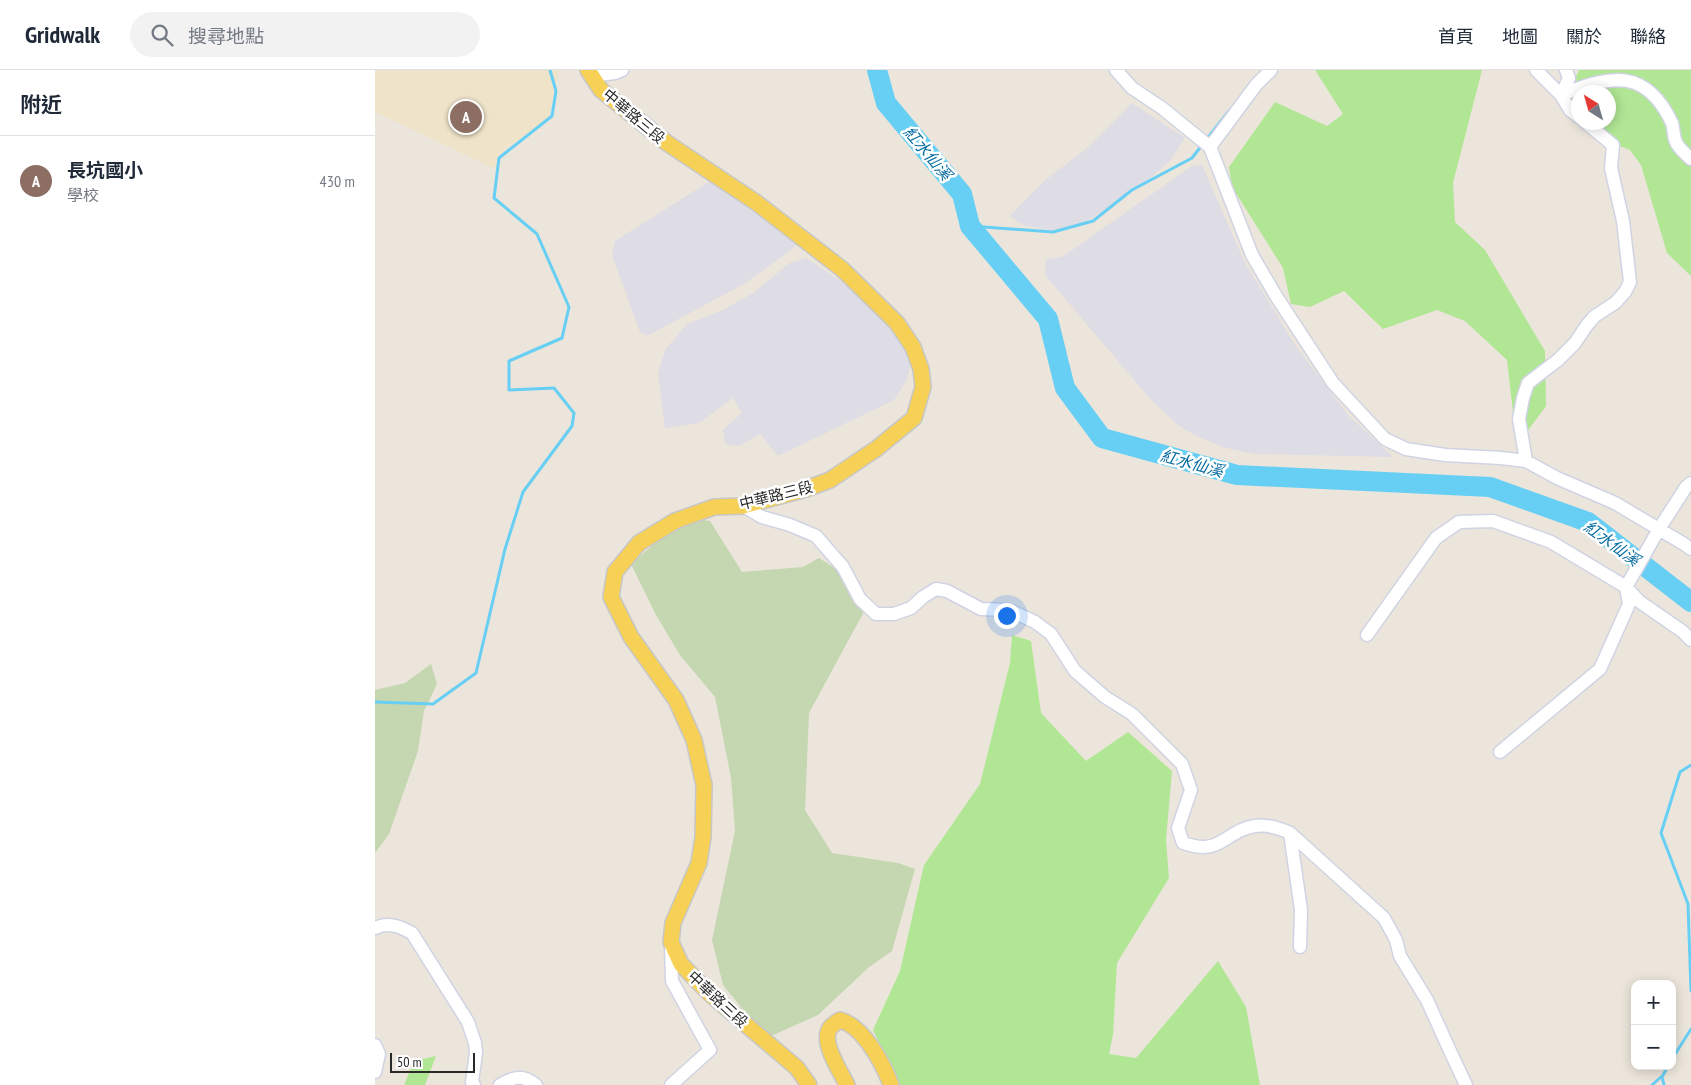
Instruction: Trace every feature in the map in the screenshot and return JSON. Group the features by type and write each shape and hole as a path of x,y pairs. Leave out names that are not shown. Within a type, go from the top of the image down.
{"main road":[{"name":"中華路三段","path":"589,73 601,90 667,143 757,203 842,269 897,323 913,347 921,369 923,387 914,418 876,450 830,480 806,489 743,506 714,507 675,521 639,543 615,572 611,597 631,637 676,700 694,740 704,785 703,836 699,863 673,923 671,942 681,964 709,993 797,1068 809,1085"},
{"path":"847,1085 828,1047 827,1036 830,1028 840,1020 849,1022 859,1032 876,1054 891,1085"}],"street":[{"path":"589,73 615,74 622,70"},
{"path":"1116,70 1132,88 1162,108 1210,147 1252,256 1276,296 1333,383 1385,438 1406,449 1445,455 1501,458 1526,462 1590,494 1615,504 1691,549"},
{"path":"1210,147 1256,84 1271,70"},
{"path":"1536,70 1561,95 1571,110"},
{"path":"1561,95 1569,78 1566,70"},
{"path":"1561,95 1605,77 1628,74 1641,78 1661,100 1672,124 1676,143 1691,159"},
{"path":"1526,462 1519,419 1528,383 1558,360 1575,343 1595,316 1615,303 1625,292 1630,282 1623,221 1611,168 1613,146 1594,130"},
{"path":"1499,752 1600,669 1629,604 1626,587 1659,529 1686,487 1691,483"},
{"path":"743,506 762,516 816,536 843,567 860,599 876,614 894,614 911,608 936,589 947,591 981,609 1009,610 1035,622 1051,634 1075,671 1105,697 1132,714 1182,764 1191,790 1178,828 1183,843 1195,846 1213,846 1240,830 1262,825 1275,826 1290,833 1383,918 1396,940 1399,956 1427,1000 1467,1085"},
{"path":"1367,635 1436,538 1459,522 1493,521 1551,542 1626,587 1640,602 1682,631 1691,640"},
{"path":"1290,833 1301,910 1300,948"},
{"path":"375,928 384,924 398,925 412,933 468,1022 475,1043 474,1085"},
{"path":"671,942 672,981 710,1050 671,1085"},
{"path":"375,1045 379,1054 375,1072"},
{"path":"500,1085 512,1077 529,1079 536,1085"}],"shaded area":[{"path":"375,70 559,70 548,121 504,149 493,168 375,112"},
{"path":"1132,103 1185,138 1170,161 1142,185 1084,223 1066,230 1049,230 1023,225 1010,216 1043,182 1086,149"},
{"path":"1202,165 1245,263 1295,345 1347,414 1393,457 1255,454 1222,447 1193,434 1179,426 1151,400 1045,275 1046,259 1062,257 1192,166"},
{"path":"715,178 800,240 792,249 744,284 647,336 640,332 612,255 615,241"},
{"path":"807,258 891,317 909,350 910,366 907,380 894,400 778,456 760,434 739,446 725,444 723,430 742,413 733,398 699,423 665,428 658,374 665,350 687,324 723,310 753,293 790,263"}],"green space":[{"path":"1315,70 1482,70 1453,183 1455,222 1485,250 1545,351 1546,406 1523,437 1514,421 1507,360 1465,321 1437,310 1383,329 1344,291 1310,307 1291,304 1283,268 1232,187 1229,167 1275,102 1327,126 1343,114"},
{"path":"1579,70 1691,70 1691,276 1667,253 1641,165 1630,150 1596,137 1590,130 1616,130 1616,85 1573,85"},
{"path":"703,520 710,521 742,572 803,567 819,558 835,568 866,608 809,713 805,810 832,853 898,863 915,869 892,951 868,968 818,1015 771,1036 750,1018 723,985 712,940 735,831 731,778 715,697 680,655 656,615 631,564 671,529"},
{"path":"1012,635 1031,641 1041,713 1086,761 1128,732 1172,771 1166,840 1169,878 1117,963 1113,1035 1109,1054 1136,1058 1218,961 1246,1007 1260,1085 900,1085 873,1030 900,971 924,865 980,784 1010,663"},
{"path":"431,664 437,684 424,711 418,751 389,834 375,853 375,690 405,683"},
{"path":"436,1056 425,1085 404,1085 414,1061"}],"waterway":[{"path":"375,702 433,704 476,673 505,549 523,492 572,426 574,413 554,388 509,390 509,361 562,338 569,307 537,234 494,198 499,158 552,116 556,91 550,70"},
{"name":"紅水仙溪","path":"877,70 886,103 962,194 970,226 1048,319 1065,388 1102,438 1237,475 1490,487 1588,522 1691,602"},
{"path":"1206,140 1229,111"},
{"path":"970,226 1053,232 1093,221 1132,190 1192,158 1202,145"},
{"path":"1691,765 1680,772 1661,833 1688,904 1691,991"},
{"path":"1676,1053 1691,1029"},
{"path":"1664,1085 1662,1077 1666,1070"},
{"path":"1652,1085 1661,1077"}],"place":[{"name":"長坑國小","path":"466,117"}]}
